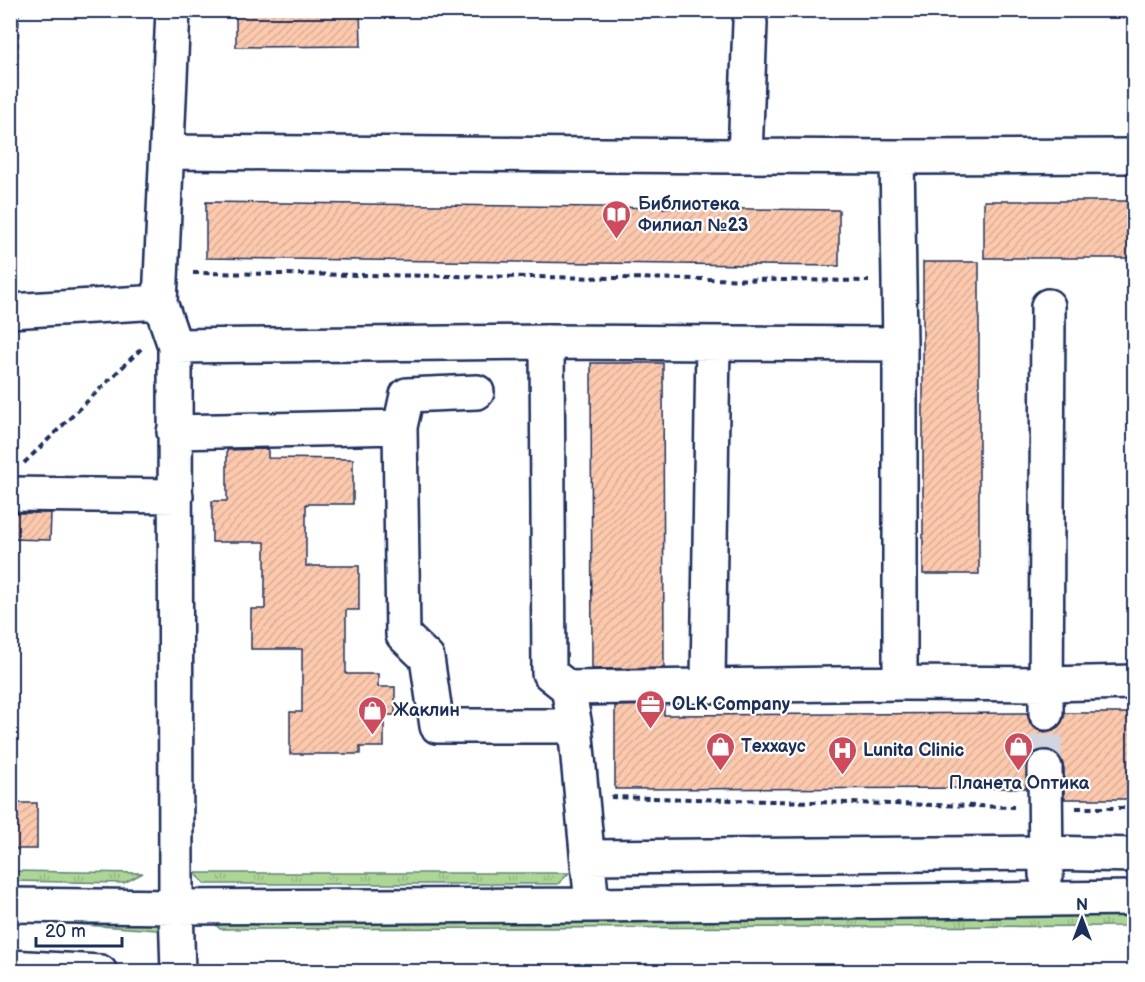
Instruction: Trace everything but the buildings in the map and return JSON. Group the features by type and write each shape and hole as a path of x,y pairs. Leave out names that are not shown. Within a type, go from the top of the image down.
{"main road":[{"path":"173,10 167,152 166,311 176,496 178,972"},
{"path":"745,156 750,23"},
{"path":"167,152 897,157 1134,156"},
{"path":"897,157 900,344 900,683"},
{"path":"1046,699 1048,306"},
{"path":"10,311 166,311 547,342 900,344"},
{"path":"547,342 549,673 568,688 900,683 1046,699 1134,682"},
{"path":"708,682 713,343"},
{"path":"477,392 407,395 400,427 403,635 427,658 437,726 575,726"},
{"path":"174,432 400,427"},
{"path":"15,481 176,496"},
{"path":"568,688 583,796 592,905"},
{"path":"1045,898 1046,768"},
{"path":"588,857 1046,853 1134,855"},
{"path":"10,905 176,907 592,905 1134,898"},
{"path":"10,967 100,972"}],"path":[{"path":"10,226 18,10"},
{"path":"15,481 166,311 876,282"},
{"path":"583,796 1045,808 1134,808"}],"green space":[{"path":"11,871 143,873 124,883 11,881"},
{"path":"195,873 569,873 558,884 205,884"},
{"path":"1134,907 1134,926 220,929 211,920"},
{"path":"11,920 166,922 157,930"}],"tunnel":[{"path":"1045,768 1046,713"}],"place":[{"name":"Библиотека Филиал №23","path":"617,240"},
{"name":"OLK Company","path":"651,730"},
{"name":"Жаклин","path":"372,736"},
{"name":"Теххаус","path":"720,772"},
{"name":"Планета Оптика","path":"1019,772"},
{"name":"Lunita Clinic","path":"842,776"}]}
